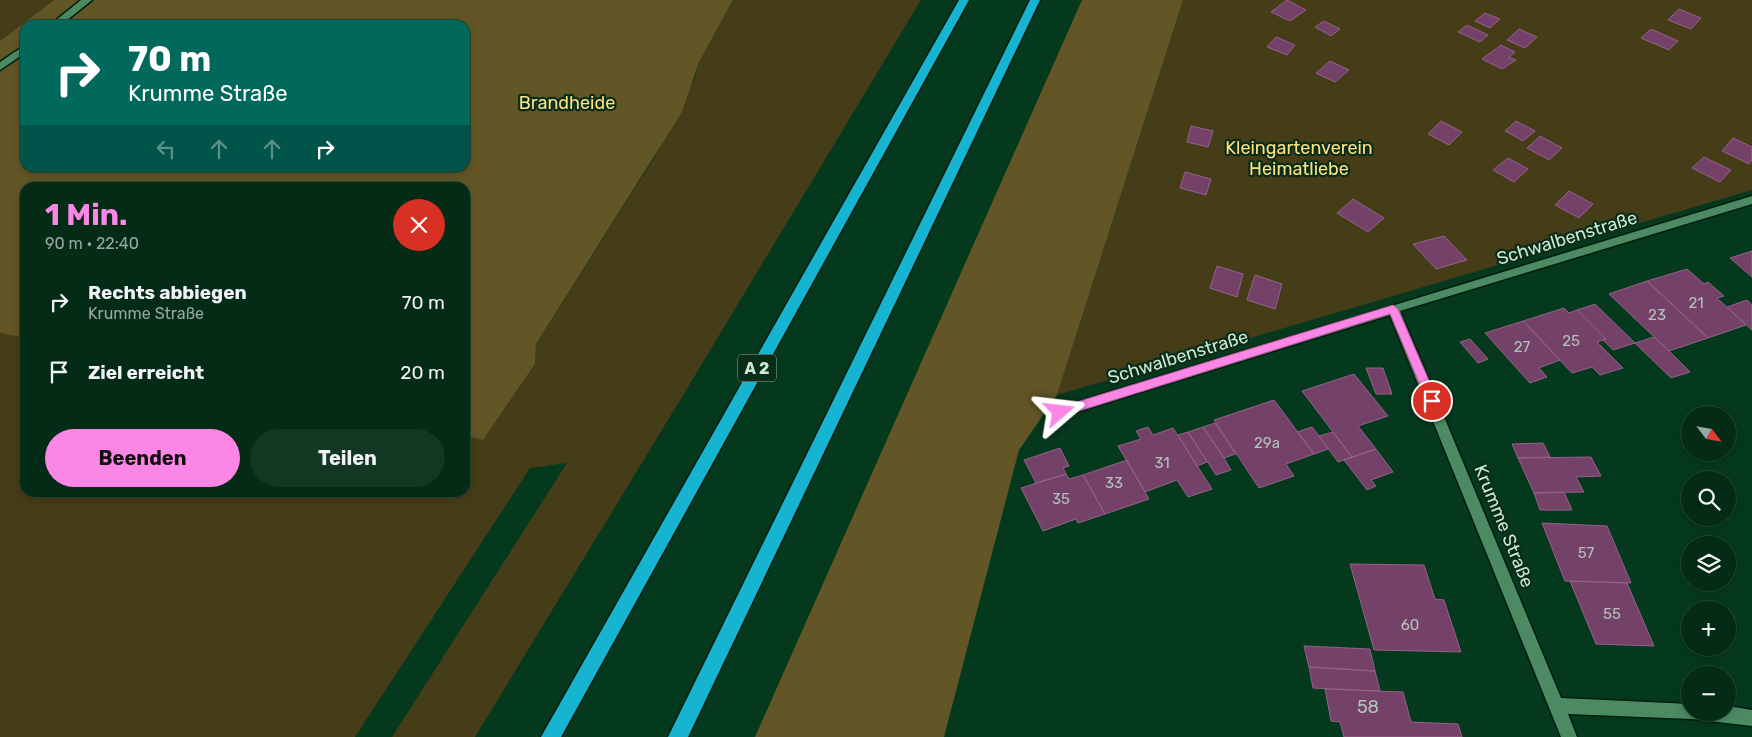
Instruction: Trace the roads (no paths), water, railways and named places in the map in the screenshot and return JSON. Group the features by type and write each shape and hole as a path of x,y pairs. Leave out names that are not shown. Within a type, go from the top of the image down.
{"highway":[{"name":"A 2","path":"552,737 964,0"},
{"path":"678,737 1035,0"}],"street":[{"path":"61,20 87,0"},
{"path":"0,68 20,52"},
{"name":"Schwalbenstraße","path":"1060,412 1752,200"},
{"name":"Krumme Straße","path":"1393,309 1403,329 1569,737"},
{"path":"1557,706 1681,712"},
{"path":"1736,715 1752,718"}],"park label":[{"name":"Brandheide","path":"567,103"},
{"name":"Kleingartenverein Heimatliebe","path":"1299,158"}]}
